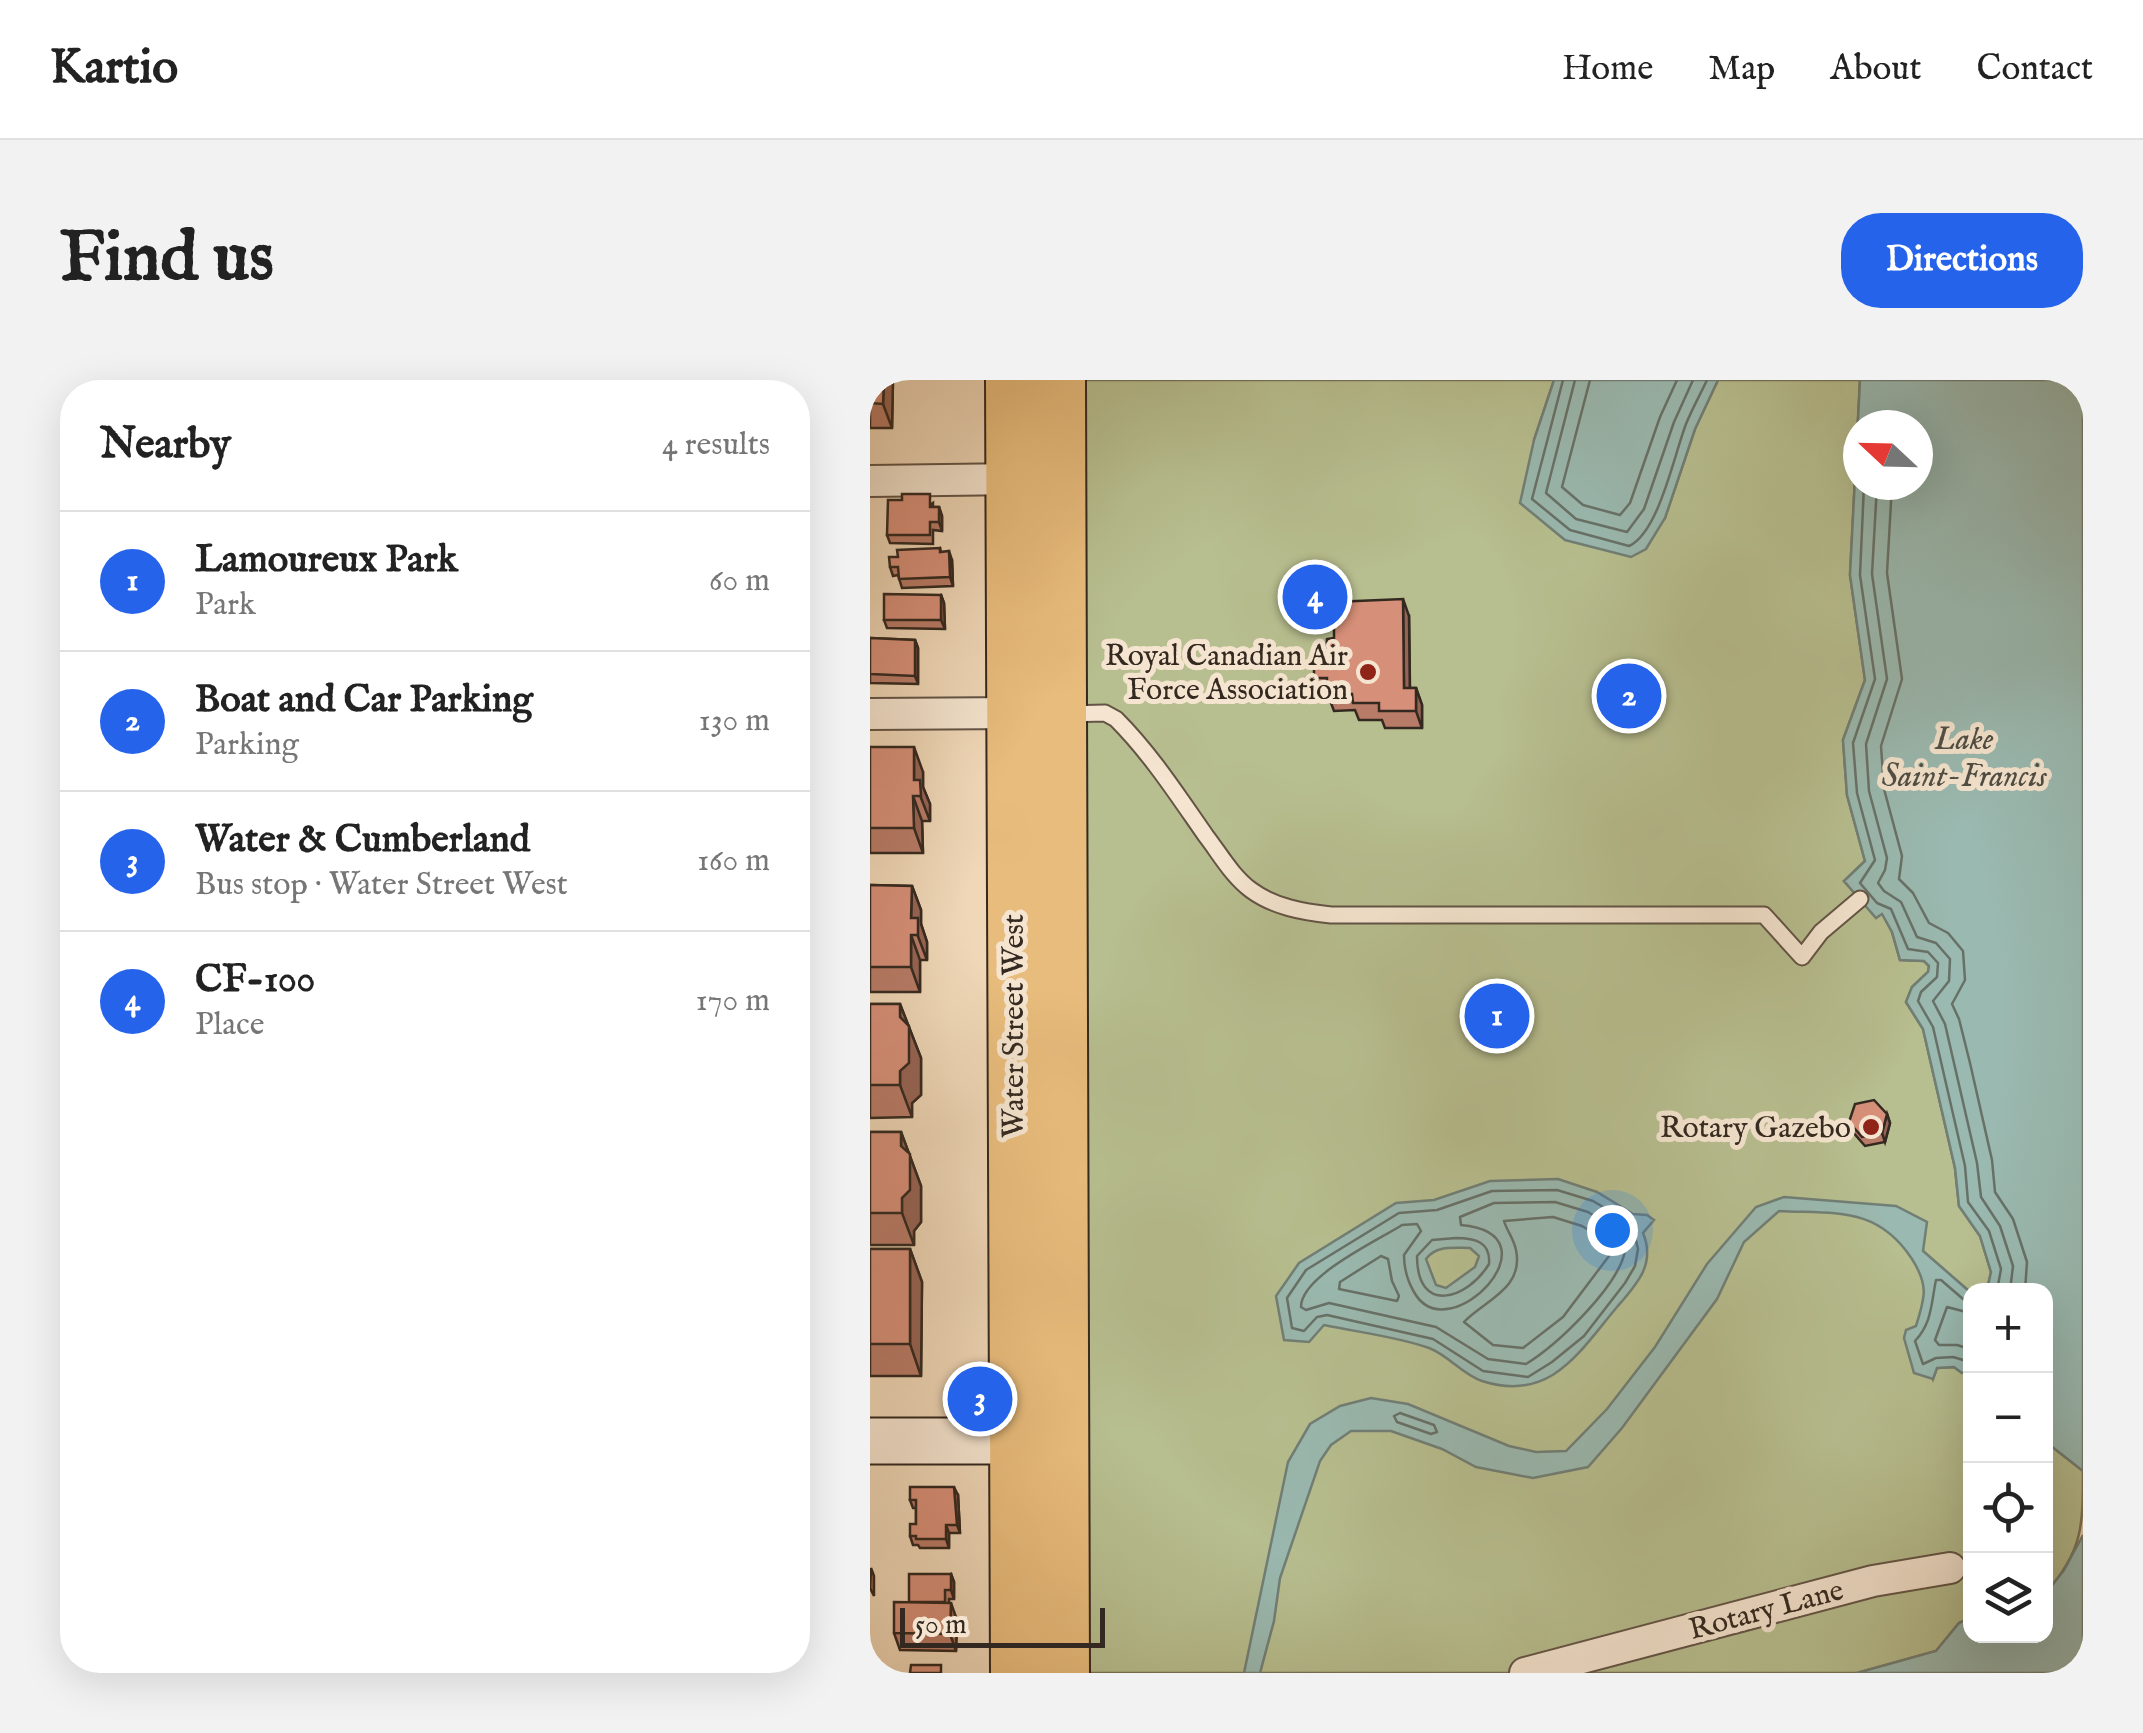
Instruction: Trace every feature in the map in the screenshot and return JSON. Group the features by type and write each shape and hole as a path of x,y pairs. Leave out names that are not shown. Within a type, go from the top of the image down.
{"main road":[{"name":"Water Street West","path":"1011,380 1016,1673"},
{"name":"Water Street West","path":"1060,380 1064,1673"}],"street":[{"path":"870,481 1060,478"},
{"path":"870,714 1061,714"},
{"path":"870,1441 1064,1441"},
{"name":"Rotary Lane","path":"1525,1673 1873,1581 1950,1568"}],"lane":[{"path":"1061,714 1112,716 1167,779 1230,870 1270,901 1301,912 1764,915 1802,958 1822,932 1860,899"}],"green space":[{"path":"1076,380 1554,380 1534,440 1665,518 1695,429 1718,380 1860,380 1858,410 1843,410 1843,500 1854,500 1850,575 1865,680 1843,740 1847,795 1865,861 1844,881 1876,917 1882,913 1900,960 1924,961 1929,966 1912,987 1906,1002 1923,1029 1955,1168 1959,1206 1980,1236 1991,1272 1989,1283 1963,1286 1923,1251 1925,1300 1916,1327 1933,1379 1937,1368 1954,1367 1963,1373 1963,1621 1936,1651 1857,1673 1080,1673"},
{"path":"2053,1447 2083,1471 2078,1536 2053,1584"}],"water":[{"path":"1554,380 1718,380 1695,429 1665,518 1646,549 1631,557 1565,540 1520,503 1534,440"},
{"name":"Lake Saint-Francis","path":"1860,380 2083,380 2083,1471 2053,1447 2053,1283 1989,1283 1991,1272 1980,1236 1959,1206 1955,1168 1923,1029 1906,1002 1912,987 1929,966 1924,961 1900,960 1882,914 1876,918 1844,881 1865,861 1847,795 1843,740 1865,680 1850,575 1854,500 1933,500 1933,410 1858,410"},
{"path":"1558,1179 1597,1192 1633,1214 1654,1220 1643,1233 1646,1264 1637,1282 1590,1341 1561,1369 1527,1385 1506,1386 1475,1378 1429,1348 1391,1338 1324,1325 1309,1342 1284,1340 1276,1296 1299,1263 1396,1203 1434,1200 1490,1181","holes":["1452,1248 1470,1248 1479,1256 1475,1267 1446,1288 1436,1285 1426,1259 1435,1251"]},
{"path":"1784,1197 1896,1206 1927,1222 1923,1251 1963,1286 1963,1373 1954,1367 1937,1368 1933,1379 1914,1373 1904,1338 1906,1330 1916,1326 1923,1284 1899,1242 1870,1221 1854,1216 1779,1211 1744,1242 1717,1299 1622,1428 1588,1467 1533,1478 1476,1467 1442,1449 1391,1431 1351,1431 1331,1445 1320,1461 1280,1578 1260,1673 1244,1673 1288,1462 1310,1424 1340,1406 1371,1398 1408,1404 1509,1446 1536,1452 1566,1451 1607,1409 1655,1347 1707,1264 1756,1207"},
{"path":"2083,1535 2083,1673 1857,1673 1936,1651 1963,1621 1963,1643 2053,1643 2053,1584"}],"building":[{"path":"870,380 884,380 883,404 870,403"},
{"path":"902,494 930,494 930,507 939,507 939,522 930,522 930,535 887,535 888,500 902,500"},
{"path":"940,548 940,552 949,551 950,577 899,579 898,567 890,567 889,557 898,557 897,550"},
{"path":"884,594 941,595 941,620 884,620"},
{"name":"Royal Canadian Air Force Association","path":"1403,599 1404,688 1416,688 1416,711 1379,711 1379,703 1353,703 1352,694 1327,694 1327,678 1314,678 1314,655 1326,655 1327,639 1334,638 1334,602"},
{"path":"870,638 915,640 915,676 870,674"},
{"path":"870,747 914,747 914,780 920,780 921,796 913,796 914,828 870,828"},
{"path":"870,885 912,886 911,918 918,918 918,935 911,935 911,967 870,967"},
{"path":"870,1004 900,1004 900,1017 909,1026 909,1063 900,1071 900,1085 870,1085"},
{"name":"Rotary Gazebo","path":"1874,1100 1887,1114 1882,1133 1862,1137 1849,1122 1855,1104"},
{"path":"870,1132 901,1132 901,1146 910,1154 910,1190 902,1198 902,1213 870,1213"},
{"path":"870,1249 910,1249 910,1344 870,1344"},
{"path":"910,1487 954,1487 957,1525 946,1525 946,1539 910,1536 910,1524 916,1524 916,1500 910,1500"},
{"path":"909,1574 951,1574 951,1590 945,1590 945,1602 909,1602"},
{"path":"894,1602 951,1603 950,1634 894,1633"},
{"path":"911,1665 941,1665 941,1673 910,1673"}],"place":[{"name":"CF-100","path":"1315,597"},
{"name":"Royal Canadian Air Force Association","path":"1368,672"},
{"name":"Boat and Car Parking","path":"1629,696"},
{"name":"Lamoureux Park","path":"1497,1016"},
{"name":"Rotary Gazebo","path":"1871,1127"},
{"name":"Water & Cumberland","path":"980,1399"}]}
